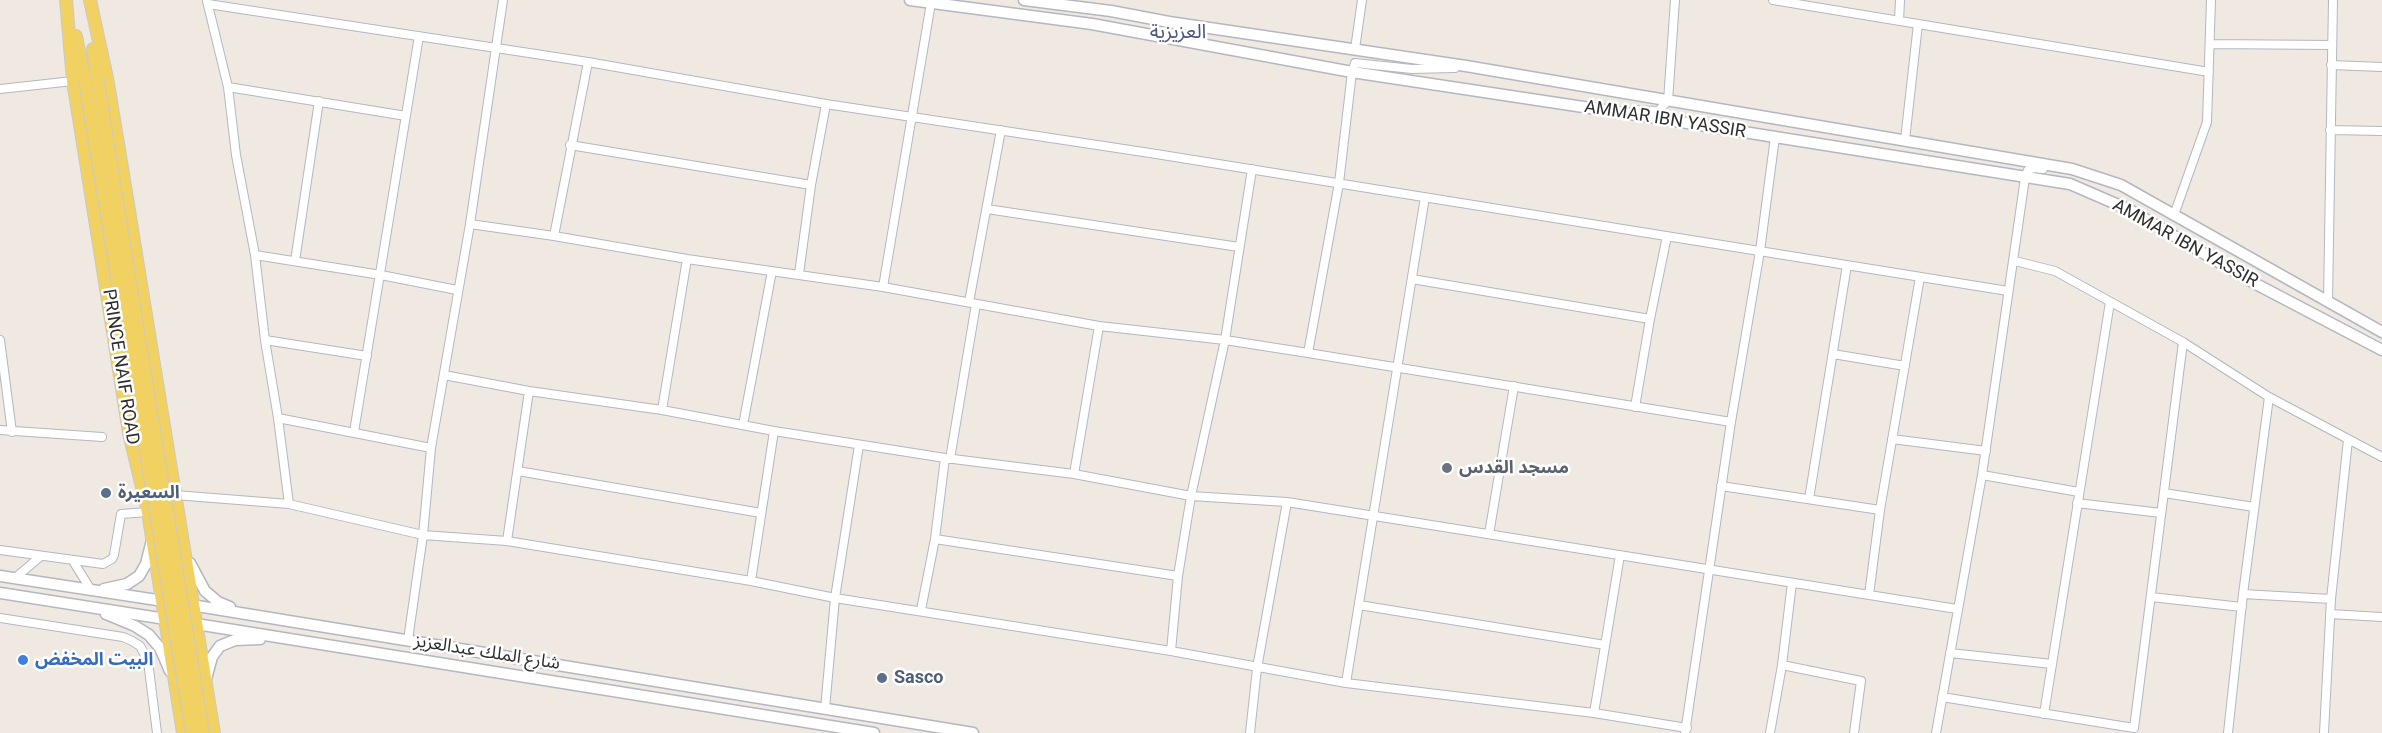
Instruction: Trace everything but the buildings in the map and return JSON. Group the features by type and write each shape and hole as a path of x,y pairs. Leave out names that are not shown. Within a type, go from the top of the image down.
{"main road":[{"path":"67,0 85,80 202,733"},
{"path":"89,0 85,80 192,733"},
{"path":"89,0 109,89 214,733"},
{"name":"PRINCE NAIF ROAD","path":"85,80 129,433 148,512 182,727"},
{"path":"182,727 188,696 202,694 211,713"}],"street":[{"path":"408,640 423,535 431,448 470,225 503,0"},
{"name":"AMMAR IBN YASSIR","path":"910,0 1092,24 1352,72 2070,184 2130,210 2254,283 2382,350"},
{"name":"AMMAR IBN YASSIR","path":"1024,0 1111,11 1169,22 1475,67 2080,172 2121,185 2382,332"},
{"path":"1355,49 1362,0"},
{"path":"1590,108 1658,111 1668,101 1675,0"},
{"path":"1773,0 2208,72"},
{"path":"1899,21 1900,0"},
{"path":"2174,215 2207,122 2211,0"},
{"path":"2328,301 2333,0"},
{"path":"289,504 255,255 237,155 228,87 207,2 588,62 826,104 1252,169 2008,291"},
{"path":"883,287 931,3"},
{"path":"1905,140 1918,24"},
{"path":"354,432 419,36"},
{"path":"2210,44 2332,45"},
{"path":"554,236 588,62"},
{"path":"1308,353 1339,183 1355,63 1412,69 1475,67"},
{"path":"2331,64 2382,67"},
{"path":"0,89 85,80"},
{"path":"228,87 406,116"},
{"path":"295,261 319,101"},
{"path":"799,274 811,185 826,104"},
{"path":"921,610 935,539 1001,130"},
{"path":"2330,130 2382,131"},
{"path":"175,495 289,504 423,535 507,541 751,581 835,598 1170,651 1346,683 1594,713 1686,730 1708,570 1760,251 1774,137"},
{"path":"570,145 811,185"},
{"path":"1936,733 1986,451 2025,178 2028,170 2034,168 2080,172"},
{"path":"1170,651 1178,576 1191,496 1225,340 1252,169"},
{"path":"1346,683 1425,197"},
{"path":"987,209 1239,247"},
{"path":"470,225 883,287 1099,326 1225,340 1398,367 1731,422"},
{"path":"1635,407 1667,236"},
{"path":"255,255 381,275 457,290"},
{"path":"662,410 687,259"},
{"path":"2014,261 2055,272 2183,342 2269,397 2382,457"},
{"path":"1809,499 1847,265"},
{"path":"743,425 772,271"},
{"path":"1869,595 1880,510 1920,277"},
{"path":"1412,279 1650,319"},
{"path":"2044,714 2109,302"},
{"path":"1074,474 1099,326"},
{"path":"0,340 12,432"},
{"path":"265,340 367,356"},
{"path":"1942,697 2134,728 2183,342"},
{"path":"1833,354 1905,366"},
{"path":"444,375 529,391 662,410 948,459 1074,474 1191,496 1287,502 1957,609"},
{"path":"1489,534 1514,386"},
{"path":"507,541 529,391"},
{"path":"2228,733 2243,594 2269,397"},
{"path":"278,418 431,448"},
{"path":"0,430 102,437"},
{"path":"751,581 774,431"},
{"path":"1892,439 1986,451"},
{"path":"2324,733 2331,599 2348,440"},
{"path":"825,709 835,598 859,445"},
{"path":"518,471 761,513"},
{"path":"1982,475 2079,492"},
{"path":"1721,486 1880,510"},
{"path":"2164,494 2254,507"},
{"path":"1250,733 1257,668 1287,502"},
{"path":"2077,503 2161,513"},
{"path":"0,550 97,565 112,559 121,514 148,512"},
{"path":"73,561 93,591 127,584 139,576 146,564 152,539"},
{"path":"935,539 1178,576"},
{"path":"184,548 194,574 205,591 218,602 247,614"},
{"path":"1594,713 1620,555"},
{"path":"15,578 41,556"},
{"name":"شارع الملك عبدالعزيز","path":"0,576 247,614 973,733"},
{"path":"1770,733 1782,665 1792,583"},
{"name":"شارع الملك عبدالعزيز","path":"0,593 874,733"},
{"path":"2243,594 2331,599"},
{"path":"2151,597 2242,607"},
{"path":"1359,605 1605,645"},
{"path":"90,607 135,626 148,635 160,648 174,683"},
{"path":"2330,614 2382,617"},
{"path":"0,618 123,637 140,646 148,661 158,733"},
{"path":"205,682 212,657 220,646 228,642 283,638"},
{"path":"1950,653 2052,664"},
{"path":"1782,665 1861,681 1854,733"}],"place":[{"name":"مسجد القدس","path":"1447,468"},
{"name":"السعيرة","path":"106,493"},
{"name":"البيت المخفض","path":"23,660"},
{"name":"Sasco","path":"882,678"}],"district":[{"name":"العزيزية","path":"1178,33"}]}
